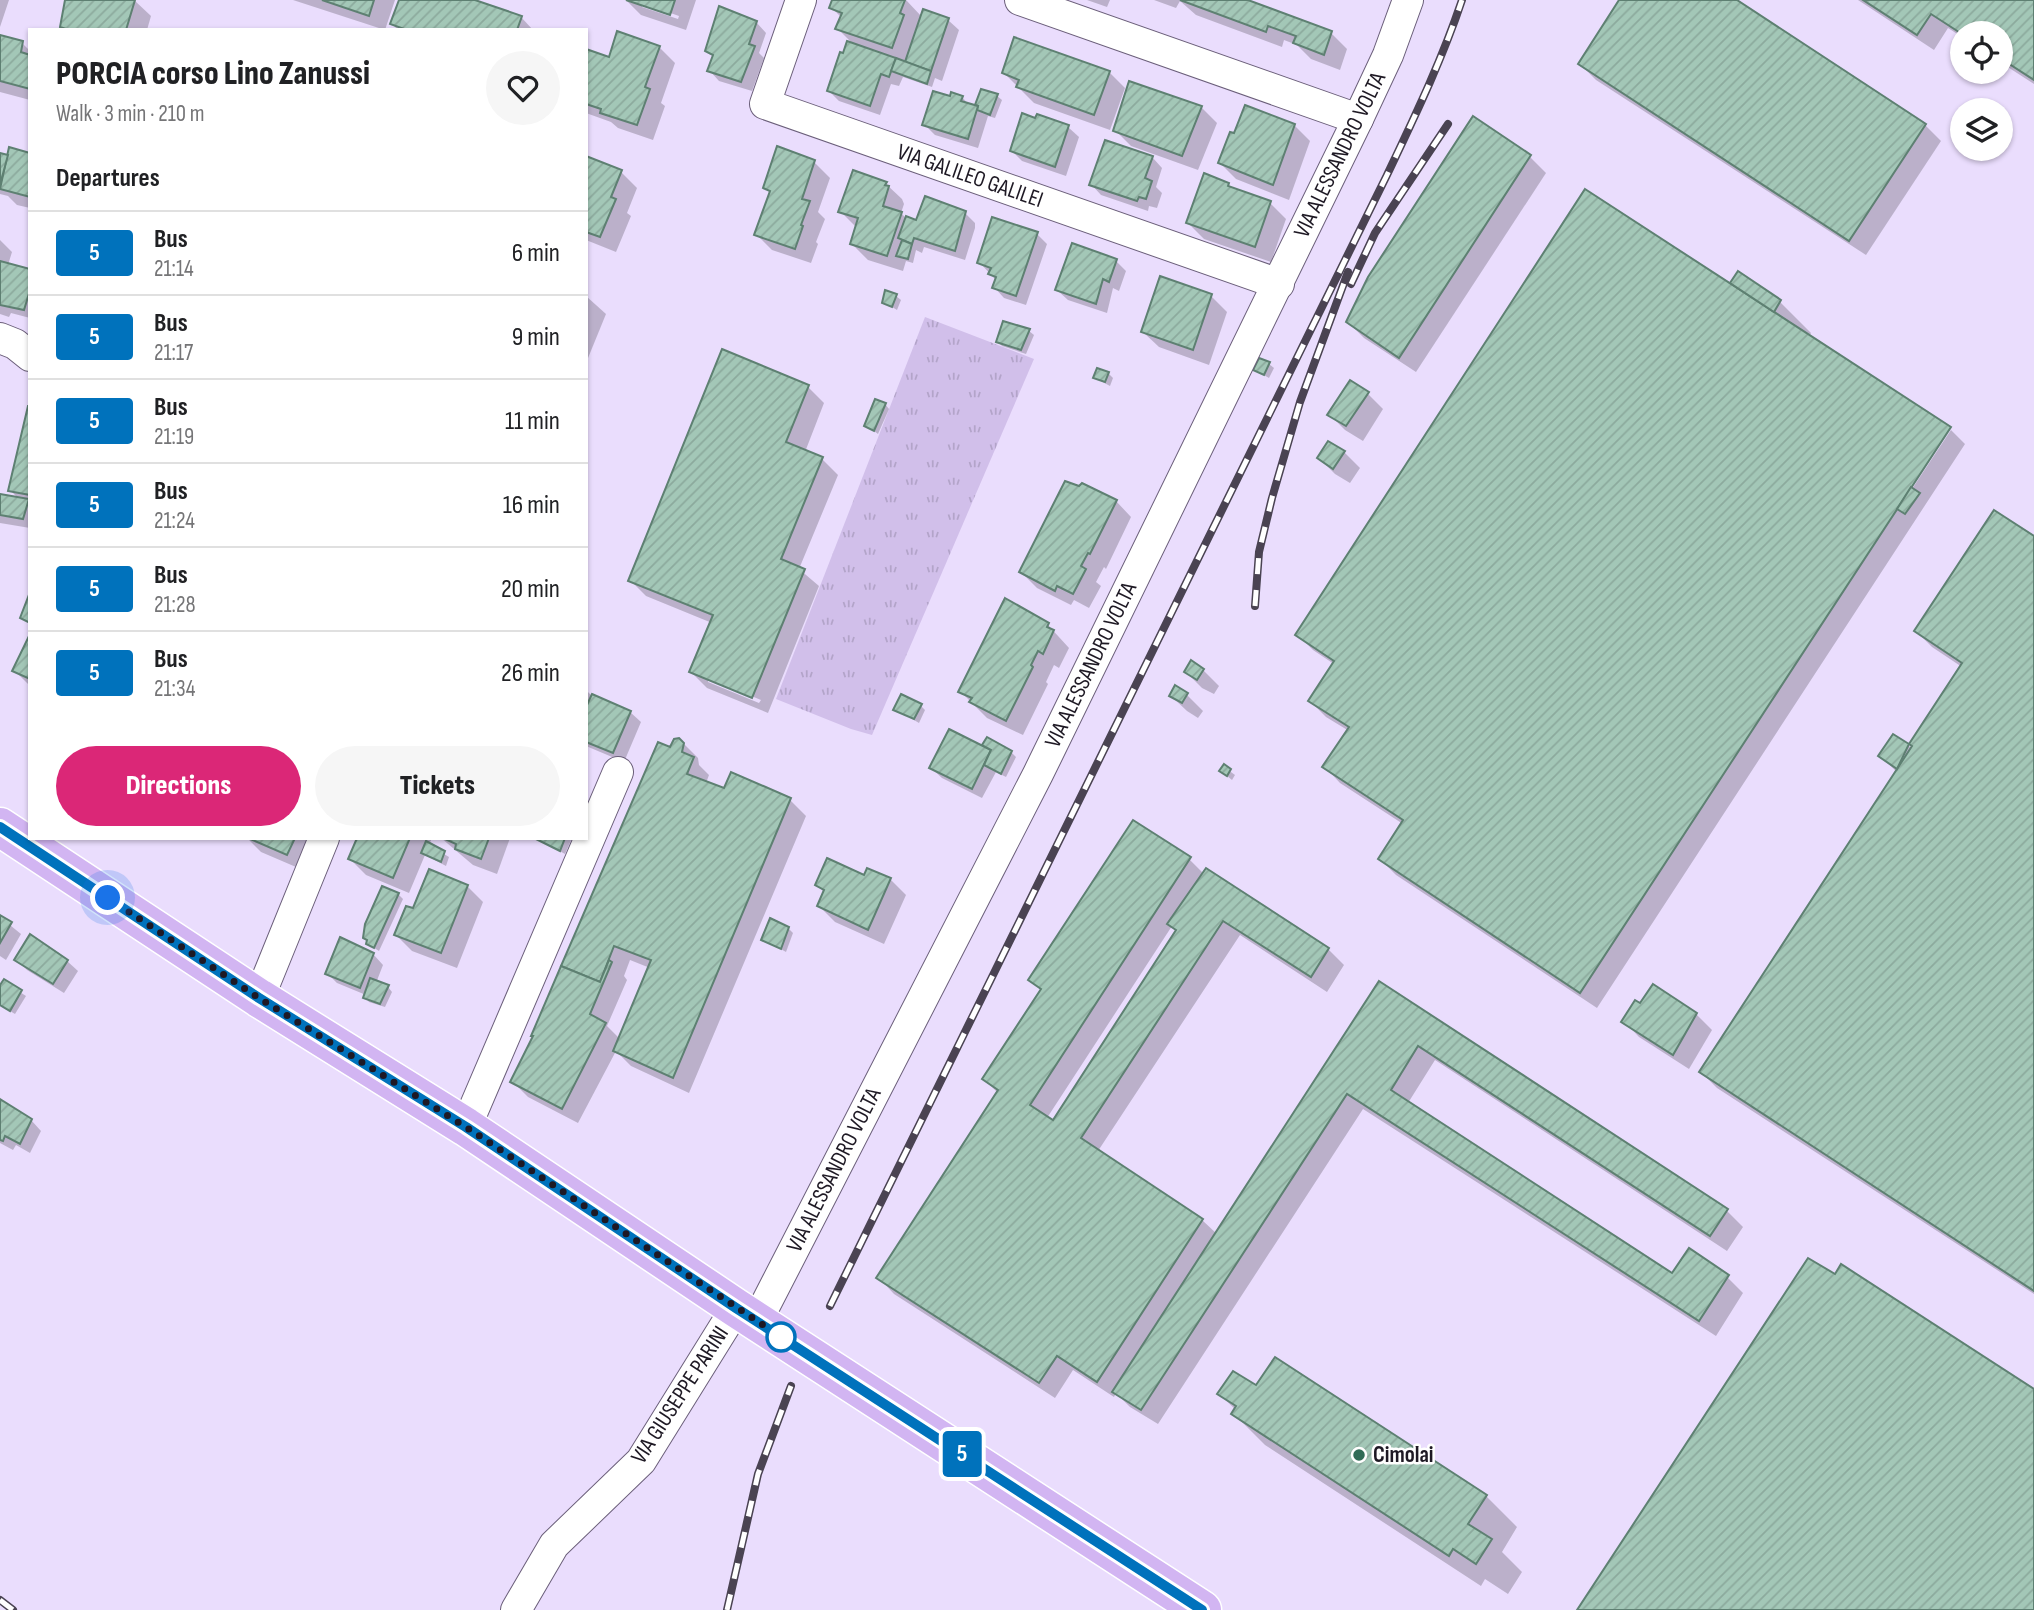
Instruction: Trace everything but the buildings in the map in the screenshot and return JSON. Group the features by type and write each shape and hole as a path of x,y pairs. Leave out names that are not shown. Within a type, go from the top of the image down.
{"main road":[{"path":"0,827 259,998 466,1127 747,1314 1202,1610"}],"street":[{"name":"VIA GALILEO GALILEI","path":"801,0 765,104 1279,284"},
{"path":"1020,0 1359,119"},
{"name":"VIA ALESSANDRO VOLTA","path":"747,1314 1038,774 1359,119 1408,0"},
{"path":"0,338 15,344 28,354"},
{"path":"466,1127 618,772"},
{"path":"259,998 323,840"},
{"name":"VIA GIUSEPPE PARINI","path":"516,1610 554,1545 641,1461 747,1314"}],"green space":[{"path":"925,317 1034,359 872,735 776,699"}],"railway":[{"path":"830,1306 1387,175 1437,67 1462,0"},
{"path":"1351,284 1375,233 1448,124"},
{"path":"1255,606 1259,552 1272,498 1300,402 1348,272"},
{"path":"727,1610 758,1474 791,1386"},
{"path":"0,1600 13,1610"}],"bus line":[{"name":"5","path":"0,827 259,998 466,1127 736,1308 1202,1610"}],"place":[{"name":"Cimolai","path":"1359,1455"}],"route":[{"path":"108,898 259,998 466,1127 781,1337"}]}
